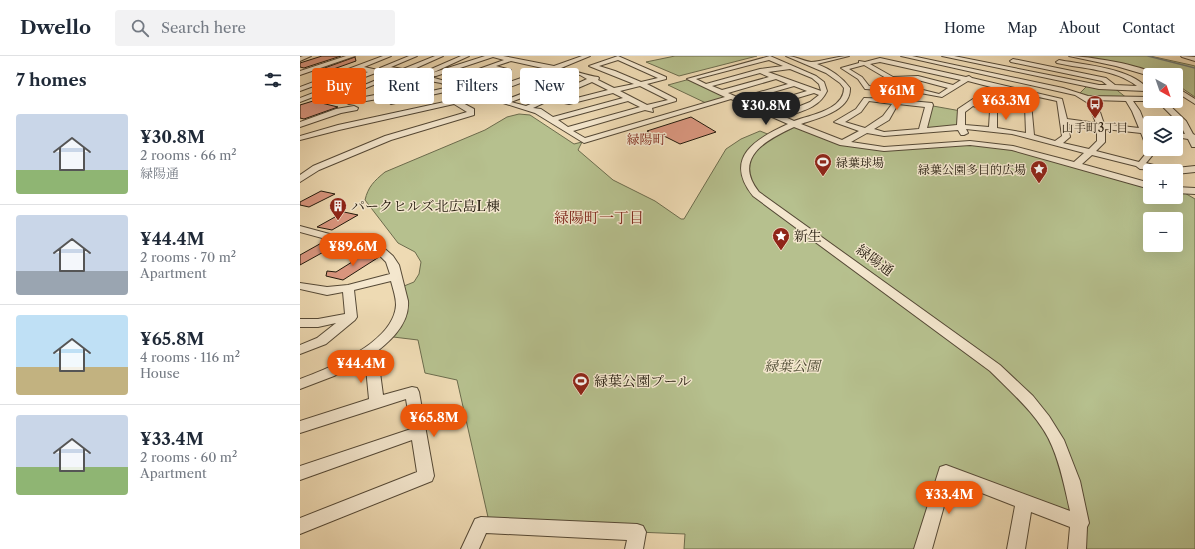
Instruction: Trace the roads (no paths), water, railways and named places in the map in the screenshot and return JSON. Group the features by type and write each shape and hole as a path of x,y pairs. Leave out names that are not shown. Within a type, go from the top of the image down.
{"street":[{"path":"300,59 308,56"},
{"path":"300,73 352,56"},
{"path":"357,68 388,56"},
{"path":"414,56 383,68 404,71 440,56"},
{"path":"466,56 424,74 434,75 492,56 552,68 587,56"},
{"path":"552,68 580,56"},
{"name":"緑陽通","path":"789,56 838,77 844,83 847,92 842,102 835,108 770,135 754,147 746,160 744,171 747,182 756,194 996,368 1019,390 1044,420 1059,444 1072,481 1080,515 1077,549"},
{"path":"825,56 833,59"},
{"path":"705,86 760,71 809,64 847,56 891,79 918,78 954,87"},
{"path":"904,56 1070,92 1087,98 1143,99"},
{"path":"908,66 929,56"},
{"path":"945,56 1099,87 1143,88"},
{"path":"1072,56 1117,64 1143,72"},
{"path":"1184,56 1195,59"},
{"path":"567,130 674,100 639,84 612,71 592,66 618,58 664,78 639,84 579,100"},
{"path":"779,117 814,104 820,99 824,91 824,87 818,79 792,66 770,58 690,79 735,99 795,124 843,143 884,149 970,143 1013,148 1143,184"},
{"path":"1007,78 1036,58"},
{"path":"490,67 509,71 464,86 451,80 510,59"},
{"path":"979,72 966,79 940,96 915,90 867,88 860,78 844,68 880,60 908,66 966,79 996,86 1060,100 1066,137 1057,143"},
{"path":"1007,60 1104,79 1113,87"},
{"path":"1051,60 1116,73 1132,79 1143,87"},
{"path":"744,65 822,94"},
{"path":"366,69 376,70 366,74"},
{"path":"579,85 612,71"},
{"path":"579,73 664,117"},
{"path":"721,93 776,77"},
{"path":"843,143 885,119 893,111 897,102 891,79"},
{"path":"520,96 504,102 538,111 584,141 664,117 794,84"},
{"path":"300,90 312,85"},
{"path":"970,143 961,128 961,111 996,86"},
{"path":"300,90 312,93"},
{"path":"757,108 814,91"},
{"path":"984,94 1028,105 1030,136"},
{"path":"1183,94 1193,101"},
{"path":"300,100 312,96"},
{"path":"300,125 374,98"},
{"path":"1075,166 1101,142 1103,136 1096,107 1087,98"},
{"path":"551,120 629,99"},
{"path":"923,130 929,105 866,99 862,108 838,122 884,134 961,128 993,129 1030,136 1143,167"},
{"path":"1128,99 1143,124"},
{"path":"1183,100 1193,101"},
{"path":"300,134 442,103"},
{"path":"971,103 994,110 993,129"},
{"path":"300,180 316,168 388,138 471,113 471,111 459,104"},
{"path":"526,108 536,104"},
{"path":"352,105 362,120"},
{"path":"1168,108 1178,117 1193,137 1195,145"},
{"path":"300,138 362,120"},
{"path":"1063,121 1143,131"},
{"path":"1183,136 1193,137"},
{"path":"1140,166 1149,156"},
{"path":"1183,170 1195,169"},
{"path":"1183,190 1195,191"},
{"path":"300,230 381,251 391,258 402,305 400,316 385,336 358,359 318,378 300,384"},
{"path":"300,286 327,291 348,288 396,276"},
{"path":"348,288 351,317"},
{"path":"300,323 318,323 351,317"},
{"path":"300,350 314,347 351,317"},
{"path":"358,359 372,366 377,402"},
{"path":"300,428 412,392 426,476 300,526"},
{"path":"300,473 419,432"},
{"path":"923,549 946,472 1080,523"},
{"path":"1016,549 1024,502"},
{"path":"470,549 481,525 637,532 634,549"}],"waterway":[{"path":"1148,56 1195,68"}],"place":[{"name":"山手町3丁目","path":"1095,119"},
{"name":"緑葉球場","path":"823,177"},
{"name":"緑葉公園多目的広場","path":"1039,184"},
{"name":"パークヒルズ北広島L棟","path":"338,221"},
{"name":"新生","path":"781,251"},
{"name":"緑葉公園プール","path":"581,396"}],"district":[{"name":"緑陽町","path":"646,139"},
{"name":"緑陽町一丁目","path":"599,217"}],"park label":[{"name":"緑葉公園","path":"792,366"}]}
